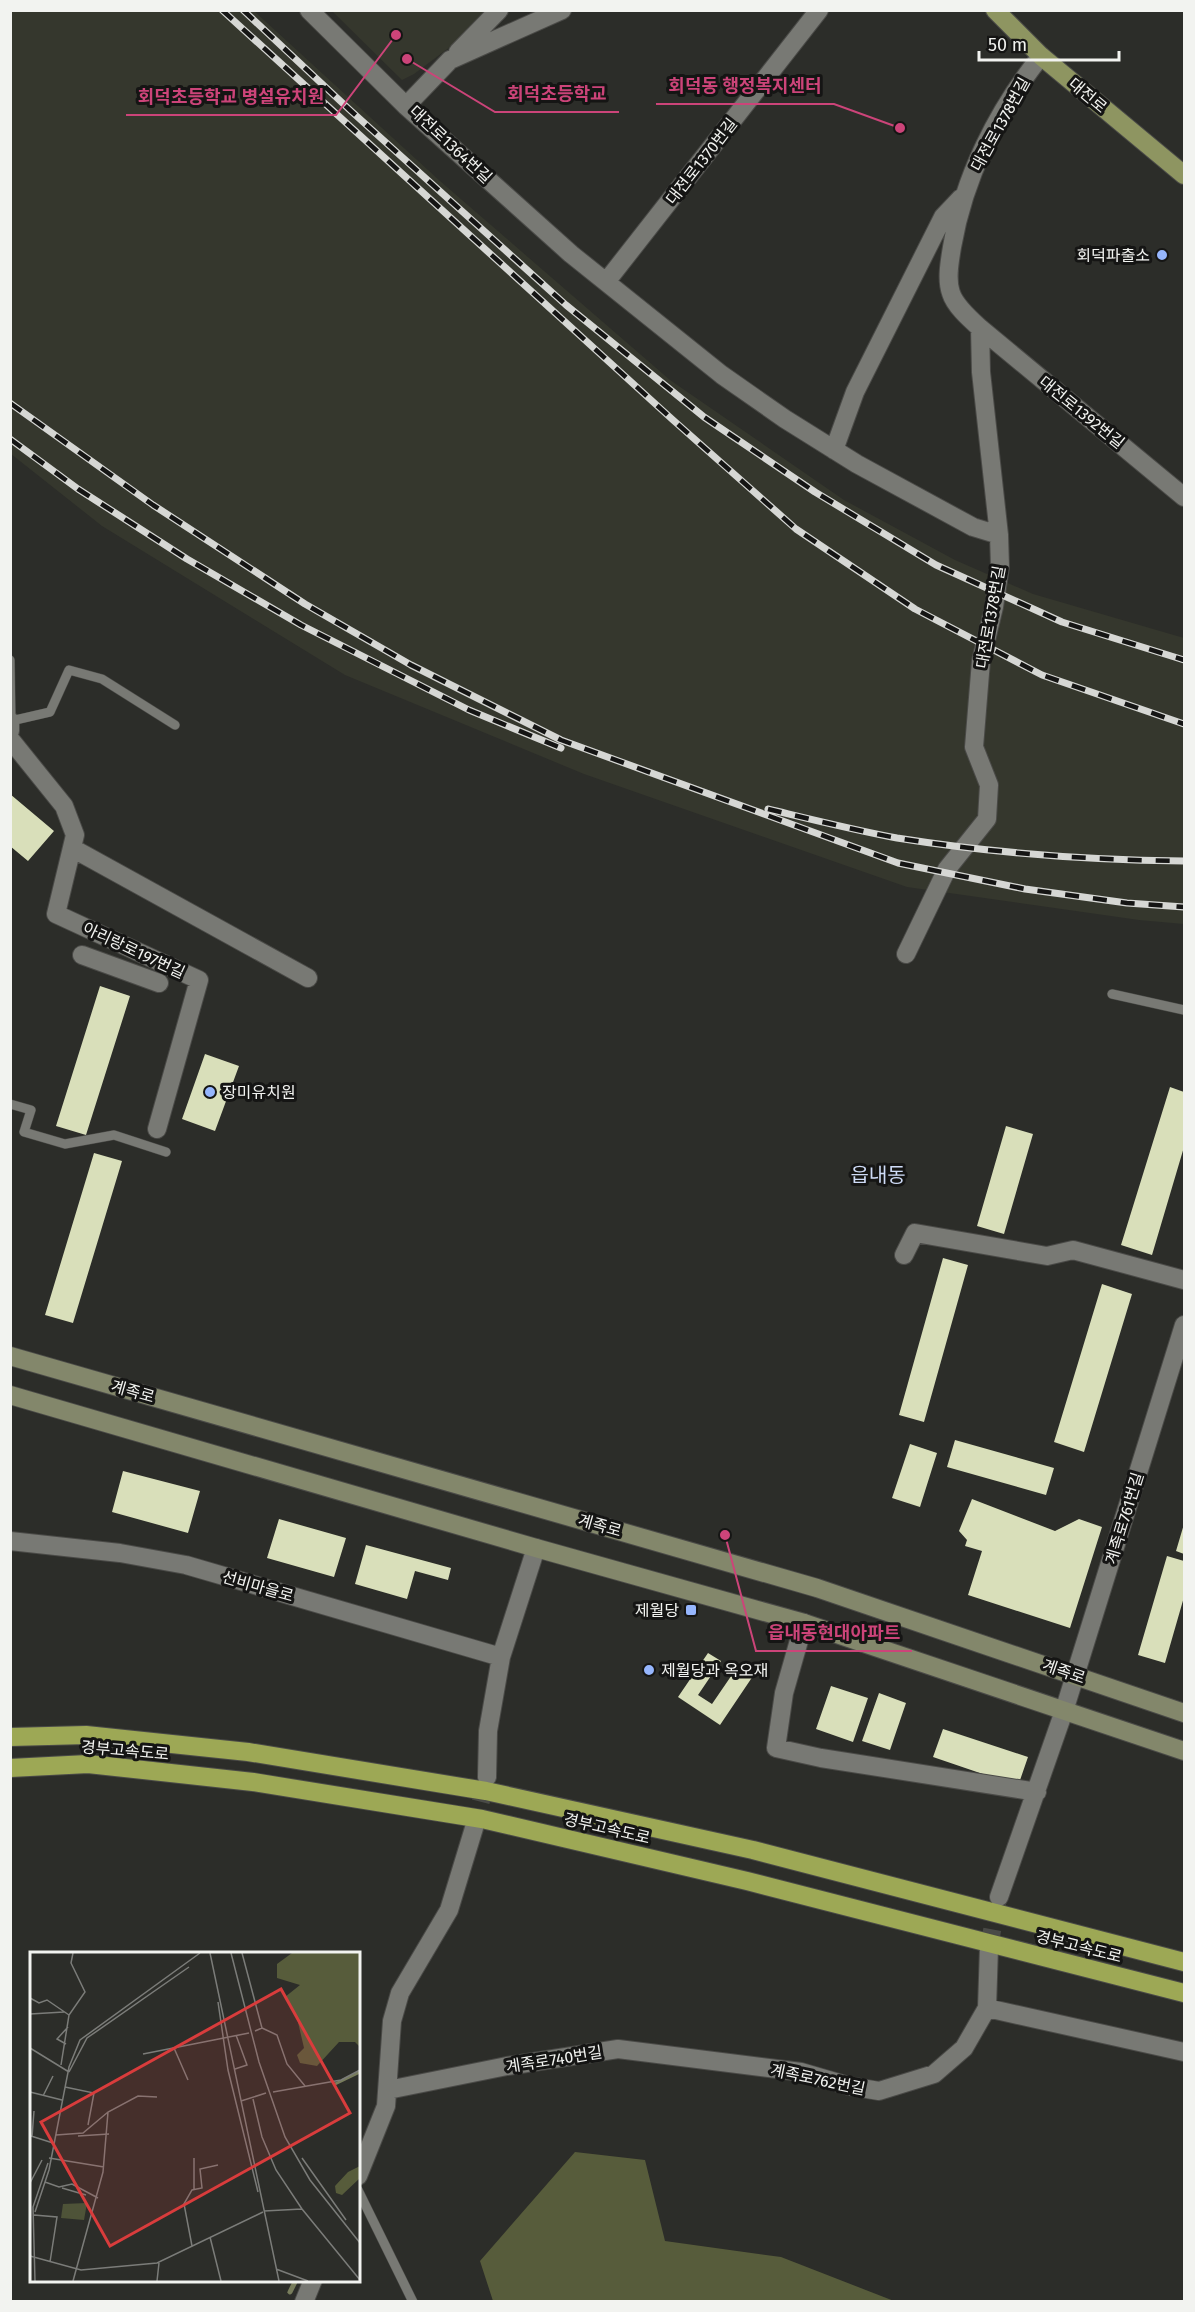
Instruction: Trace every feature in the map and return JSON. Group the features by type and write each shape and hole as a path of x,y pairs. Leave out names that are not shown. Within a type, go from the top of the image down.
{"highway":[{"name":"경부고속도로","path":"10,1737 86,1735 248,1752 486,1791 753,1850 1185,1962"},
{"name":"경부고속도로","path":"10,1768 100,1766 253,1782 482,1819 747,1881 1185,1993"}],"main road":[{"name":"대전로","path":"995,10 1041,56 1185,175"},
{"name":"계족로","path":"10,1356 816,1588 1185,1713"},
{"path":"10,1395 536,1548 804,1623 1185,1751"}],"street":[{"path":"309,10 406,106"},
{"path":"450,60 499,10"},
{"name":"대전로1364번길","path":"562,10 450,60 406,106 571,254 722,375 834,450 932,506 973,527 999,535"},
{"name":"대전로1370번길","path":"606,282 819,10"},
{"name":"대전로1378번길","path":"906,954 947,869 987,819 989,784 974,747 981,661 994,607 1000,567 999,535 981,372 980,328 968,317 951,293 949,262 958,212 981,152 1017,86 1041,56"},
{"name":"대전로1378번길","path":"834,450 855,392 943,217 965,195"},
{"name":"대전로1392번길","path":"980,328 1185,497"},
{"name":"아리랑로197번길","path":"11,728 64,806 75,835 56,914 199,980 157,1130"},
{"path":"72,848 308,978"},
{"path":"82,955 159,983"},
{"path":"904,1255 915,1233 1047,1256 1072,1250 1185,1280"},
{"name":"계족로761번길","path":"1064,1711 1185,1325"},
{"name":"선비마을로","path":"10,1541 120,1552 186,1565 501,1657"},
{"path":"487,1777 488,1731 501,1657 536,1548"},
{"path":"804,1623 784,1693 776,1748 820,1758 1037,1792"},
{"path":"999,1897 1064,1711"},
{"path":"360,2171 386,2106 392,2021 400,1993 449,1910 474,1828"},
{"name":"계족로762번길","path":"722,2061 801,2072 849,2086 879,2091 934,2074 964,2048 987,2008 989,1947"},
{"path":"987,2008 1185,2052"},
{"name":"계족로740번길","path":"388,2090 507,2066 618,2049 722,2061"},
{"path":"304,2301 312,2282"}],"lane":[{"path":"10,660 11,728 50,712 69,670 102,679 175,725"},
{"path":"1112,994 1185,1010"},
{"path":"10,1104 31,1110 24,1132 65,1144 114,1135 166,1152"},
{"path":"360,2194 413,2301"}],"shaded area":[{"path":"11,11 254,11 440,181 670,380 844,500 955,560 1033,594 1184,638 1184,924 1139,920 907,887 584,774 345,675 102,526 11,454"},
{"path":"332,11 486,11 454,44 414,74 402,80"}],"green space":[{"path":"575,2152 645,2160 665,2241 781,2257 894,2301 493,2301 480,2261"}],"building":[{"path":"10,794 54,831 28,861 10,846"},
{"path":"100,986 130,996 86,1135 56,1126"},
{"name":"장미유치원","path":"205,1054 239,1066 215,1131 182,1119"},
{"path":"1170,1087 1184,1092 1184,1147 1152,1255 1121,1245"},
{"path":"1006,1126 1033,1134 1004,1234 977,1226"},
{"path":"94,1153 122,1161 73,1323 45,1315"},
{"path":"943,1258 968,1265 924,1422 899,1415"},
{"path":"1102,1284 1132,1294 1084,1452 1054,1442"},
{"path":"955,1440 1054,1468 1046,1495 947,1467"},
{"path":"910,1444 937,1453 920,1507 892,1498"},
{"path":"123,1471 200,1491 188,1533 112,1512"},
{"path":"972,1499 1055,1531 1079,1519 1102,1527 1070,1628 968,1595 982,1551 965,1546 967,1540 959,1531"},
{"path":"279,1519 346,1538 334,1577 267,1558"},
{"path":"1184,1524 1184,1554 1176,1551"},
{"path":"366,1545 451,1568 448,1580 415,1571 407,1599 355,1584"},
{"path":"1167,1556 1184,1561 1184,1597 1165,1663 1138,1655"},
{"path":"708,1653 721,1661 698,1695 712,1704 738,1666 753,1676 720,1725 678,1697"},
{"path":"831,1686 868,1698 853,1742 816,1729"},
{"path":"879,1693 906,1703 890,1750 862,1741"},
{"path":"943,1729 1028,1757 1018,1786 933,1757"}],"waterway":[{"path":"290,2292 295,2282"}],"tunnel":[{"path":"474,1828 487,1777"},
{"path":"989,1947 998,1898"}],"railway":[{"path":"222,10 796,529 915,609 1042,675 1184,724"},
{"path":"243,10 566,305 704,417 815,492 936,565 1062,622 1184,660"},
{"path":"10,403 153,505 305,604 411,665 561,740 898,863 1025,889 1127,903 1184,907"},
{"path":"10,439 78,489 187,559 301,625 469,710 561,748"},
{"path":"768,809 897,838 969,848 1076,857 1184,861"}],"place":[{"name":"회덕초등학교 병설유치원","path":"396,35"},
{"name":"회덕초등학교","path":"407,59"},
{"name":"회덕동 행정복지센터","path":"900,128"},
{"name":"회덕파출소","path":"1162,255"},
{"name":"장미유치원","path":"210,1092"},
{"name":"읍내동현대아파트","path":"725,1535"},
{"name":"제월당","path":"691,1610"},
{"name":"제월당과 옥오재","path":"649,1670"}],"district":[{"name":"읍내동","path":"878,1175"}]}
